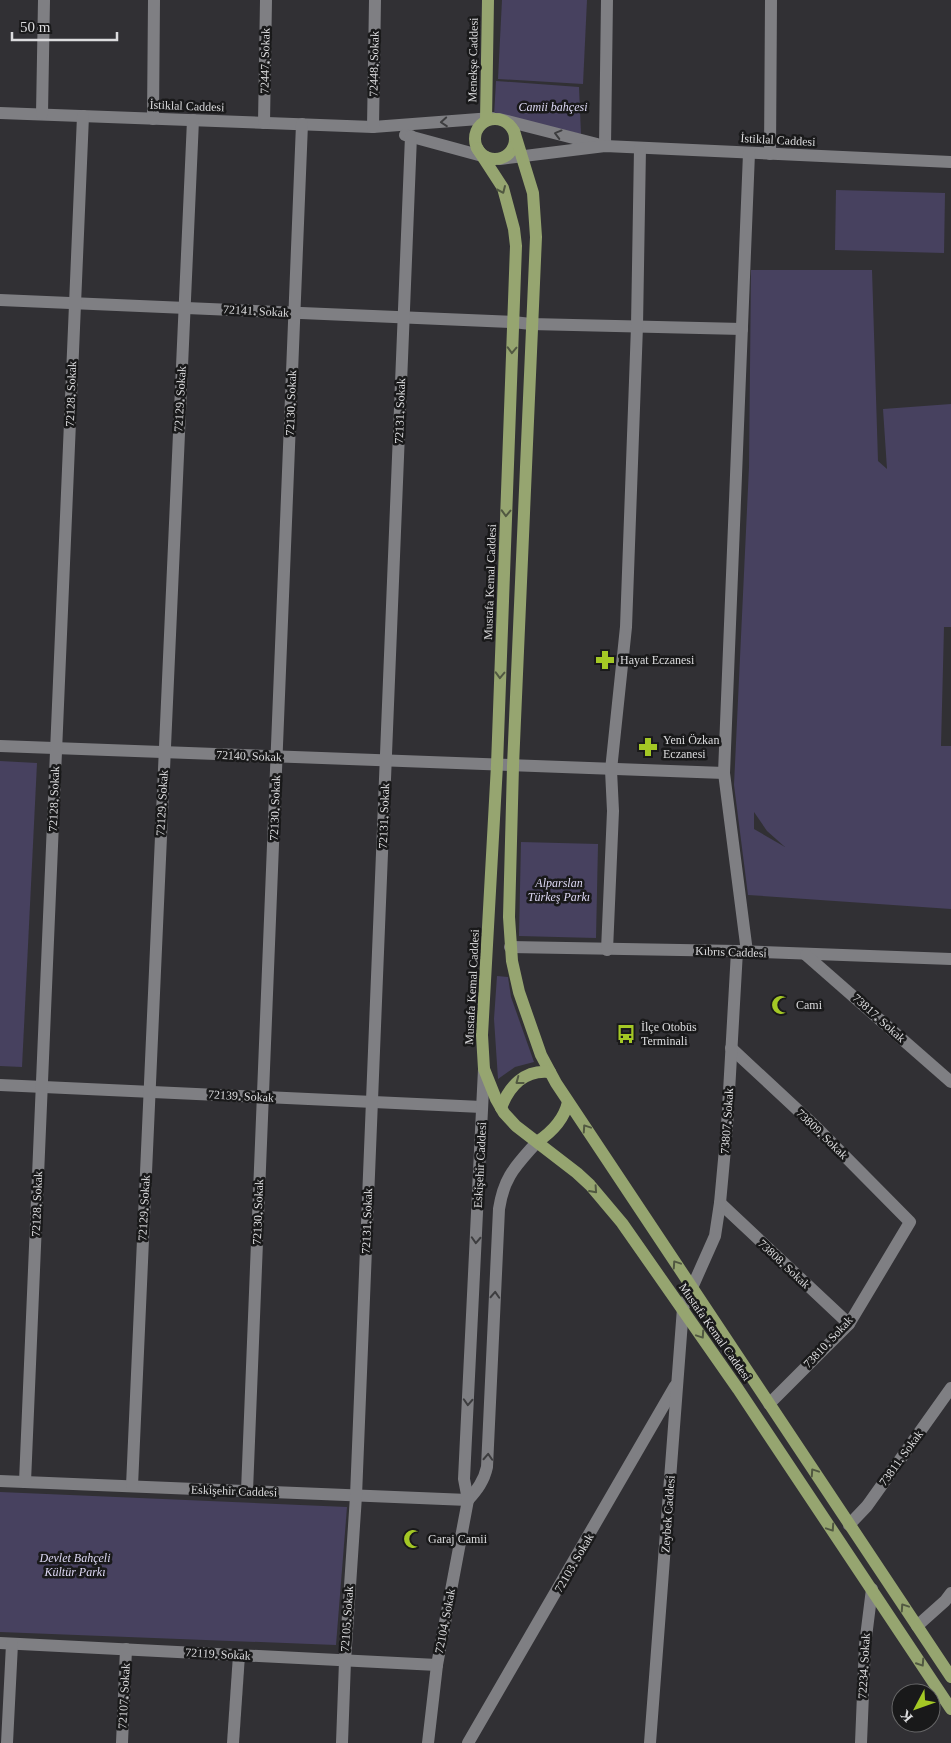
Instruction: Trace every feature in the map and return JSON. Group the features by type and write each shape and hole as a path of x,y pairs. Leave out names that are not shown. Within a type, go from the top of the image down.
{"main road":[{"name":"Menekşe Caddesi","path":"488,0 491,119"},
{"path":"482,154 475,142 477,129 491,119 511,125 514,131 515,145 507,156 500,159"},
{"name":"Mustafa Kemal Caddesi","path":"514,131 533,193 536,237 508,917 510,947 520,992 541,1055 568,1102 951,1677"},
{"name":"Mustafa Kemal Caddesi","path":"482,154 503,188 514,229 516,246 497,765 482,1035 484,1069 501,1108 516,1126 577,1173 622,1223 683,1308 951,1709"},
{"name":"İstiklal Caddesi","path":"482,154 493,159 500,159"},
{"path":"501,1108 508,1092 520,1079 535,1072 550,1072"},
{"path":"537,1142 558,1124 568,1102"}],"street":[{"path":"42,114 44,0"},
{"path":"153,118 154,0"},
{"name":"72447. Sokak","path":"264,123 266,0"},
{"name":"72448. Sokak","path":"373,127 375,0"},
{"path":"605,146 607,0"},
{"path":"770,154 771,0"},
{"name":"İstiklal Caddesi","path":"0,113 373,127 491,119 605,146 951,162"},
{"name":"72128. Sokak","path":"25,1482 83,116"},
{"name":"72129. Sokak","path":"132,1486 193,120"},
{"name":"72130. Sokak","path":"247,1491 302,124"},
{"name":"İstiklal Caddesi","path":"373,127 482,154"},
{"name":"72131. Sokak","path":"356,1496 411,136"},
{"name":"İstiklal Caddesi","path":"500,159 605,146"},
{"path":"607,950 613,811 611,770 626,627 637,326 640,148"},
{"name":"73807. Sokak","path":"692,1286 715,1236 720,1203 731,1048 742,952 724,773 749,153"},
{"name":"72141. Sokak","path":"0,300 531,324 742,329"},
{"name":"72140. Sokak","path":"0,746 724,773"},
{"name":"Kıbrıs Caddesi","path":"510,947 742,952 951,960"},
{"name":"73817. Sokak","path":"806,955 951,1082"},
{"name":"73809. Sokak","path":"731,1048 816,1127 910,1222"},
{"name":"Eskişehir Caddesi","path":"468,1500 464,1479 484,1069"},
{"name":"72139. Sokak","path":"0,1085 482,1107"},
{"name":"Eskişehir Caddesi","path":"0,1481 468,1500 479,1488 487,1467 501,1196 512,1170 537,1142"},
{"name":"73808. Sokak","path":"720,1203 849,1324"},
{"name":"73810. Sokak","path":"768,1404 849,1324 910,1222"},
{"name":"Zeybek Caddesi","path":"650,1743 683,1308 692,1286"},
{"name":"72103. Sokak","path":"468,1743 573,1565 677,1382"},
{"name":"73811. Sokak","path":"849,1525 866,1506 951,1388"},
{"name":"72105. Sokak","path":"342,1743 344,1660 356,1496"},
{"name":"72104. Sokak","path":"428,1743 437,1665 468,1500"},
{"name":"72234. Sokak","path":"861,1743 865,1644 872,1589"},
{"path":"917,1626 945,1601 951,1593"},
{"path":"6,1643 7,1743"},
{"name":"72119. Sokak","path":"6,1643 437,1665"},
{"name":"72107. Sokak","path":"122,1743 126,1649"},
{"path":"233,1743 239,1655"}],"green space":[{"path":"502,0 587,0 583,84 498,79"},
{"name":"Camii bahçesi","path":"496,81 579,87 581,134 494,116"},
{"path":"836,190 945,193 944,253 835,250"},
{"path":"751,270 872,270 878,461 887,469 883,409 951,404 951,627 944,627 941,746 951,746 951,909 748,895 734,785 749,467","holes":["754,812 767,831 785,847 754,829"]},
{"path":"0,761 37,763 22,1067 0,1066"},
{"name":"Alparslan Türkeş Parkı","path":"521,842 598,844 596,938 519,936"},
{"path":"497,976 508,977 511,997 534,1062 515,1067 498,1079 494,1019"},
{"name":"Devlet Bahçeli Kültür Parkı","path":"0,1492 347,1507 336,1645 0,1632"}],"place":[{"name":"Hayat Eczanesi","path":"605,660"},
{"name":"Yeni Özkan Eczanesi","path":"648,747"},
{"name":"Cami","path":"781,1005"},
{"name":"İlçe Otobüs Terminali","path":"626,1034"},
{"name":"Garaj Camii","path":"413,1539"}]}
